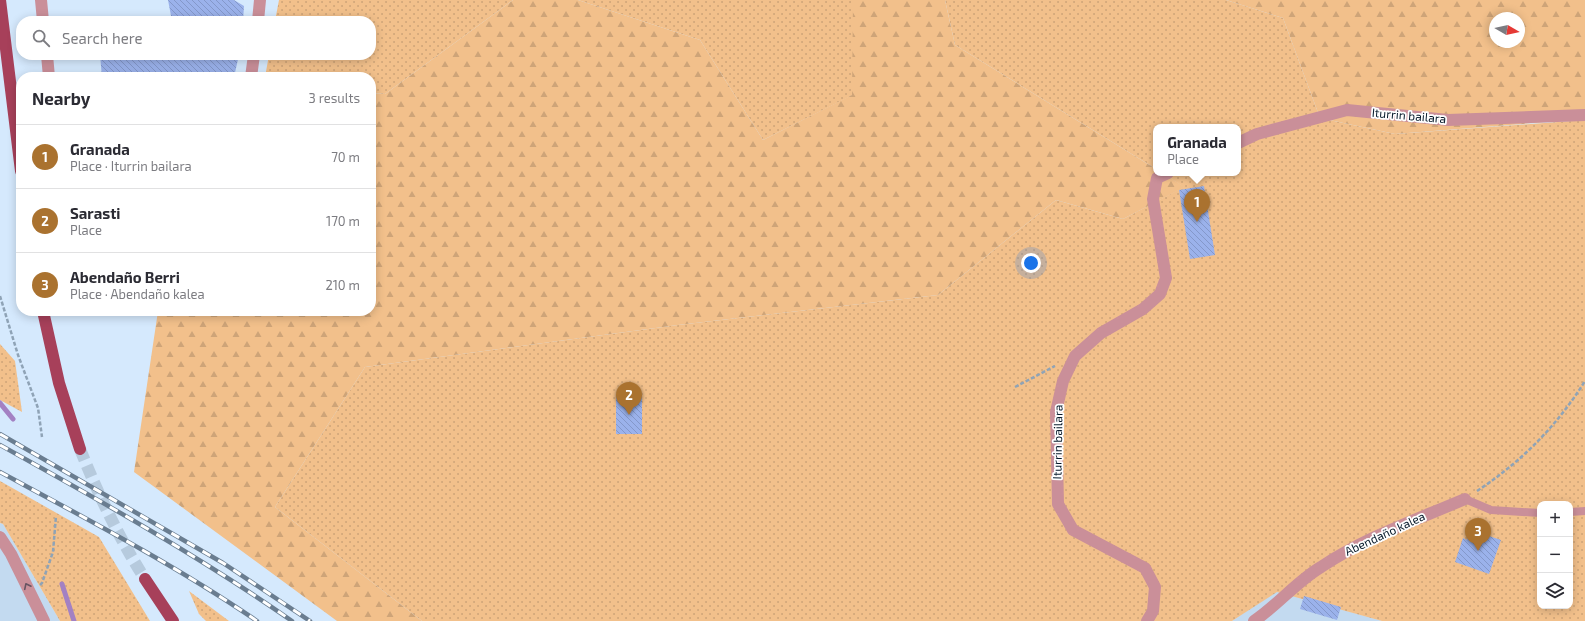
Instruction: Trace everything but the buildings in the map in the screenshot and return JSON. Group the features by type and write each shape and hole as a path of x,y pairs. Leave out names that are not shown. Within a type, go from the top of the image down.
{"main road":[{"path":"0,0 16,130"},
{"path":"44,316 48,342 80,450"},
{"path":"145,578 173,621"}],"street":[{"path":"41,0 43,16"},
{"path":"258,16 260,0"},
{"path":"47,60 49,72"},
{"path":"252,72 253,60"},
{"name":"Iturrin bailara","path":"1241,142 1257,134 1347,110 1448,120 1585,115"},
{"name":"Iturrin bailara","path":"1147,621 1154,611 1155,587 1145,568 1073,530 1058,504 1056,412 1063,381 1075,356 1101,333 1143,309 1160,294 1166,278 1153,199 1157,178 1161,176"},
{"name":"Abendaño kalea","path":"1254,621 1265,614 1319,568 1355,546 1404,523 1465,499"},
{"path":"0,537 11,554 44,621"}],"lane":[{"path":"1465,499 1491,510 1537,513"},
{"path":"1573,512 1585,511"}],"path":[{"path":"0,296 18,355 38,408 42,437"},
{"path":"1015,387 1075,356"},
{"path":"1465,499 1502,475 1534,446 1559,418 1585,381"},
{"path":"42,583 53,552 56,516"}],"shaded area":[{"path":"0,523 3,524 60,621 0,621"},
{"path":"1276,591 1382,621 1232,621"}],"green space":[{"path":"279,0 513,0 385,94 376,93 376,72 266,72 268,60 376,60 376,16 276,16"},
{"path":"513,0 578,0 700,40 763,140 852,95 853,0 945,0 955,45 1153,167 1153,176 1167,176 1185,187 1123,219 1056,200 938,295 678,325 365,367 275,507 422,621 337,621 134,472 157,316 376,316 376,93 385,94"},
{"path":"578,0 853,0 853,95 763,140 700,40"},
{"path":"945,0 1226,0 1283,18 1320,118 1395,134 1585,120 1585,621 1382,621 1277,592 1232,621 422,621 275,507 365,367 678,325 938,295 1056,200 1123,219 1184,187 1167,176 1241,176 1241,124 1153,124 1153,167 955,45"},
{"path":"1226,0 1585,0 1585,119 1395,134 1320,118 1283,18"},
{"path":"0,344 15,361 22,412 0,400"},
{"path":"0,481 99,537 150,621 60,621 3,524 0,523"},
{"path":"189,591 229,621 206,621 199,614"}],"waterway":[{"path":"0,403 13,419"},
{"path":"62,584 74,621"}],"tunnel":[{"path":"80,449 110,516 126,548 145,579"}],"railway":[{"path":"0,434 223,563 310,621"},
{"path":"0,445 185,551 292,621"},
{"path":"0,472 163,562 226,600 257,621"}],"place":[{"name":"Granada","path":"1197,222"},
{"name":"Sarasti","path":"629,415"},
{"name":"Abendaño Berri","path":"1478,551"}]}
